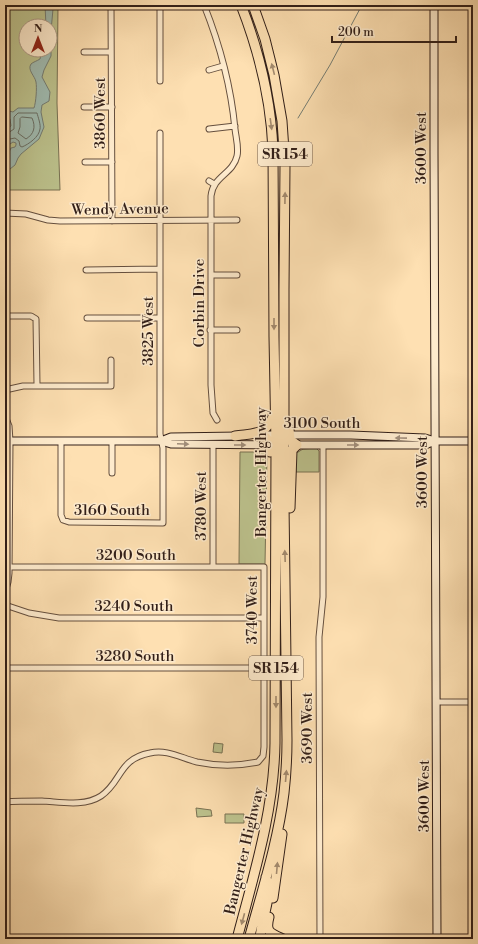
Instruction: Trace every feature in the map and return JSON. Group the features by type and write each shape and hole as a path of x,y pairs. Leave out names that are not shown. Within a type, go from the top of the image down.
{"highway":[{"name":"Bangerter Highway","path":"241,5 255,44 268,104 273,139 275,411 280,440 285,538 287,762 280,815 266,877 249,939"},
{"name":"SR 154","path":"253,5 270,58 282,121 285,174 284,306"},
{"path":"274,201 279,209 278,292 287,312 289,322 280,440"},
{"path":"235,436 262,432 270,424 275,411"},
{"path":"262,436 269,441 290,440 297,445 292,450 289,530 285,538"},
{"name":"Bangerter Highway","path":"237,939 267,825 271,802 275,758 276,578 280,440"},
{"path":"276,578 281,590 282,648 286,657"},
{"path":"260,939 261,927 269,893 264,860 275,815 271,802"},
{"path":"280,815 283,826 275,889 267,925 270,933 283,939"}],"main road":[{"path":"423,939 471,939"}],"street":[{"name":"3860 West","path":"111,5 112,221"},
{"path":"160,5 160,81"},
{"path":"204,5 213,31 230,96 238,151 236,161 231,168 214,184 209,181"},
{"name":"3600 West","path":"434,5 438,939"},
{"path":"84,52 111,52"},
{"path":"209,70 223,66"},
{"path":"84,107 112,107"},
{"path":"210,129 235,126"},
{"name":"3825 West","path":"160,133 160,318 163,523"},
{"path":"85,162 112,162"},
{"name":"Corbin Drive","path":"214,184 211,196 210,330 211,397 213,413 217,420"},
{"name":"Wendy Avenue","path":"5,213 26,214 54,221 237,220"},
{"path":"86,270 160,269"},
{"path":"210,275 237,275"},
{"path":"5,316 31,316 35,318 37,324 36,386"},
{"path":"87,318 160,318"},
{"path":"210,330 237,330"},
{"path":"5,390 23,386 111,386 111,360"},
{"path":"5,416 9,426 7,441 9,580 5,592"},
{"name":"3100 South","path":"161,440 171,444 213,445 351,435 425,438 435,441 473,441"},
{"name":"3100 South","path":"7,441 112,441 161,440 171,437 262,436"},
{"name":"3160 South","path":"61,441 62,520 69,522 163,523"},
{"path":"112,441 112,473"},
{"name":"3100 South","path":"297,445 426,444 435,441"},
{"name":"3780 West","path":"213,445 213,567"},
{"name":"3690 West","path":"320,939 319,637 323,593 322,445"},
{"name":"3200 South","path":"9,567 264,567"},
{"name":"3740 West","path":"5,802 37,801 79,803 92,800 102,795 109,789 127,764 139,756 150,753 167,752 190,760 211,764 250,764 258,762 264,756 264,567"},
{"name":"3240 South","path":"5,605 29,613 59,618 264,618"},
{"name":"3280 South","path":"5,668 264,668"},
{"path":"436,702 473,702"}],"green space":[{"path":"5,5 58,5 58,18 18,18 18,58 57,58 57,103 60,190 5,190"},
{"path":"316,448 319,451 319,472 296,472 295,454 303,449"},
{"path":"240,452 265,452 267,455 265,564 239,564"},
{"path":"214,743 223,744 222,753 213,752"},
{"path":"196,808 211,810 212,816 197,817"},
{"path":"225,814 244,814 244,823 225,823"}],"water":[{"path":"45,5 52,5 52,18 46,18"},
{"path":"50,58 42,77 50,92 49,101 42,105 41,112 44,127 39,139 21,154 15,165 5,173 5,153 9,152 11,148 15,147 16,143 13,142 10,144 5,144 5,130 11,126 10,119 5,116 5,110 13,112 18,108 34,108 36,99 36,85 30,66 32,63 40,59"}],"waterway":[{"path":"298,118 330,65 362,5"}]}
